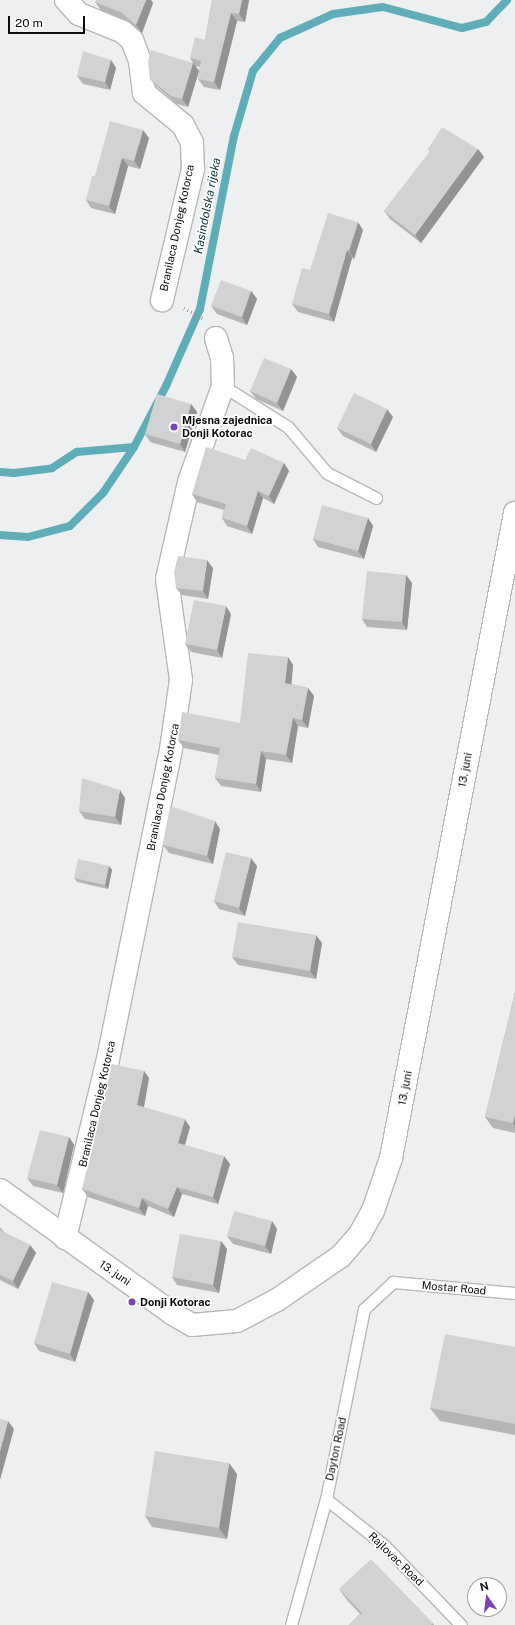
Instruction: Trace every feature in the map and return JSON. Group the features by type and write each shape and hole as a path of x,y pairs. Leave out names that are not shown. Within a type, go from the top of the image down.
{"street":[{"name":"Branilaca Donjeg Kotorca","path":"66,0 79,14 122,32 132,40 140,61 144,93 183,125 192,143 193,169 162,300"},
{"name":"Branilaca Donjeg Kotorca","path":"65,1238 108,1060 171,749 181,680 167,578 189,482 223,386 222,358 211,328"},
{"name":"13. juni","path":"0,1190 173,1314 192,1325 238,1321 278,1300 341,1256 360,1234 373,1211 391,1158 515,513"}],"lane":[{"path":"223,386 288,428 327,473 376,498"},
{"name":"Mostar Road","path":"392,1282 515,1293"},
{"name":"Dayton Road","path":"291,1625 326,1499 364,1309 392,1282"},
{"name":"Rajlovac Road","path":"326,1499 384,1545 461,1625"}],"path":[{"path":"186,309 211,328"}],"building":[{"path":"96,0 146,0 136,25 122,13 95,2"},
{"path":"212,0 242,0 239,14 231,13 214,82 198,79 201,61 190,58 195,37 205,40"},
{"path":"151,50 193,63 182,99 171,96 150,79 148,61"},
{"path":"83,51 111,60 105,82 77,76"},
{"path":"110,121 143,130 134,161 122,158 109,206 86,200 92,176 95,176"},
{"path":"442,127 478,149 415,235 384,211 430,151 428,149"},
{"path":"328,213 358,222 349,251 347,250 329,314 292,304 302,268 310,270"},
{"path":"221,280 251,291 242,317 211,306"},
{"path":"264,358 291,369 277,403 250,391"},
{"path":"354,393 387,409 371,444 337,428"},
{"name":"Mjesna zajednica Donji Kotorac","path":"157,394 191,404 180,444 145,434"},
{"path":"206,447 245,460 251,448 284,463 269,496 258,491 247,526 222,518 226,504 192,494"},
{"path":"322,505 368,518 358,551 313,539"},
{"path":"178,556 207,560 203,591 176,588 174,572"},
{"path":"367,571 406,575 402,622 362,619"},
{"path":"194,600 226,606 217,650 185,644"},
{"path":"248,653 288,657 285,683 308,688 302,720 293,718 286,755 261,751 256,784 215,778 220,748 178,740 182,712 240,723"},
{"path":"82,778 120,790 115,817 79,811"},
{"path":"170,806 215,821 207,856 163,845"},
{"path":"226,852 251,858 239,908 214,901"},
{"path":"78,859 109,866 105,885 74,878"},
{"path":"238,922 316,935 310,971 232,957"},
{"path":"515,992 515,1115 513,1123 485,1117"},
{"path":"112,1064 144,1071 137,1105 185,1119 178,1143 224,1156 213,1197 177,1187 168,1209 142,1198 139,1208 82,1189"},
{"path":"40,1130 69,1137 57,1185 27,1178"},
{"path":"234,1211 272,1221 265,1246 227,1236"},
{"path":"0,1230 30,1245 13,1281 0,1275"},
{"path":"180,1234 221,1241 213,1285 172,1277"},
{"path":"52,1282 88,1292 70,1354 34,1343"},
{"path":"445,1334 515,1347 515,1424 430,1408"},
{"path":"0,1419 8,1421 0,1451"},
{"path":"155,1451 229,1463 219,1528 145,1516"},
{"path":"371,1559 433,1623 431,1625 349,1625 362,1613 339,1589"}],"waterway":[{"name":"Kasindolska rijeka","path":"0,535 28,537 70,526 103,493 134,447 166,386 200,309 234,136 253,71 280,38 333,14 383,7 462,28 486,22 507,0"},
{"path":"0,472 14,473 52,468 77,452 134,447"}],"place":[{"name":"Mjesna zajednica Donji Kotorac","path":"174,427"},
{"name":"Donji Kotorac","path":"132,1302"}]}
